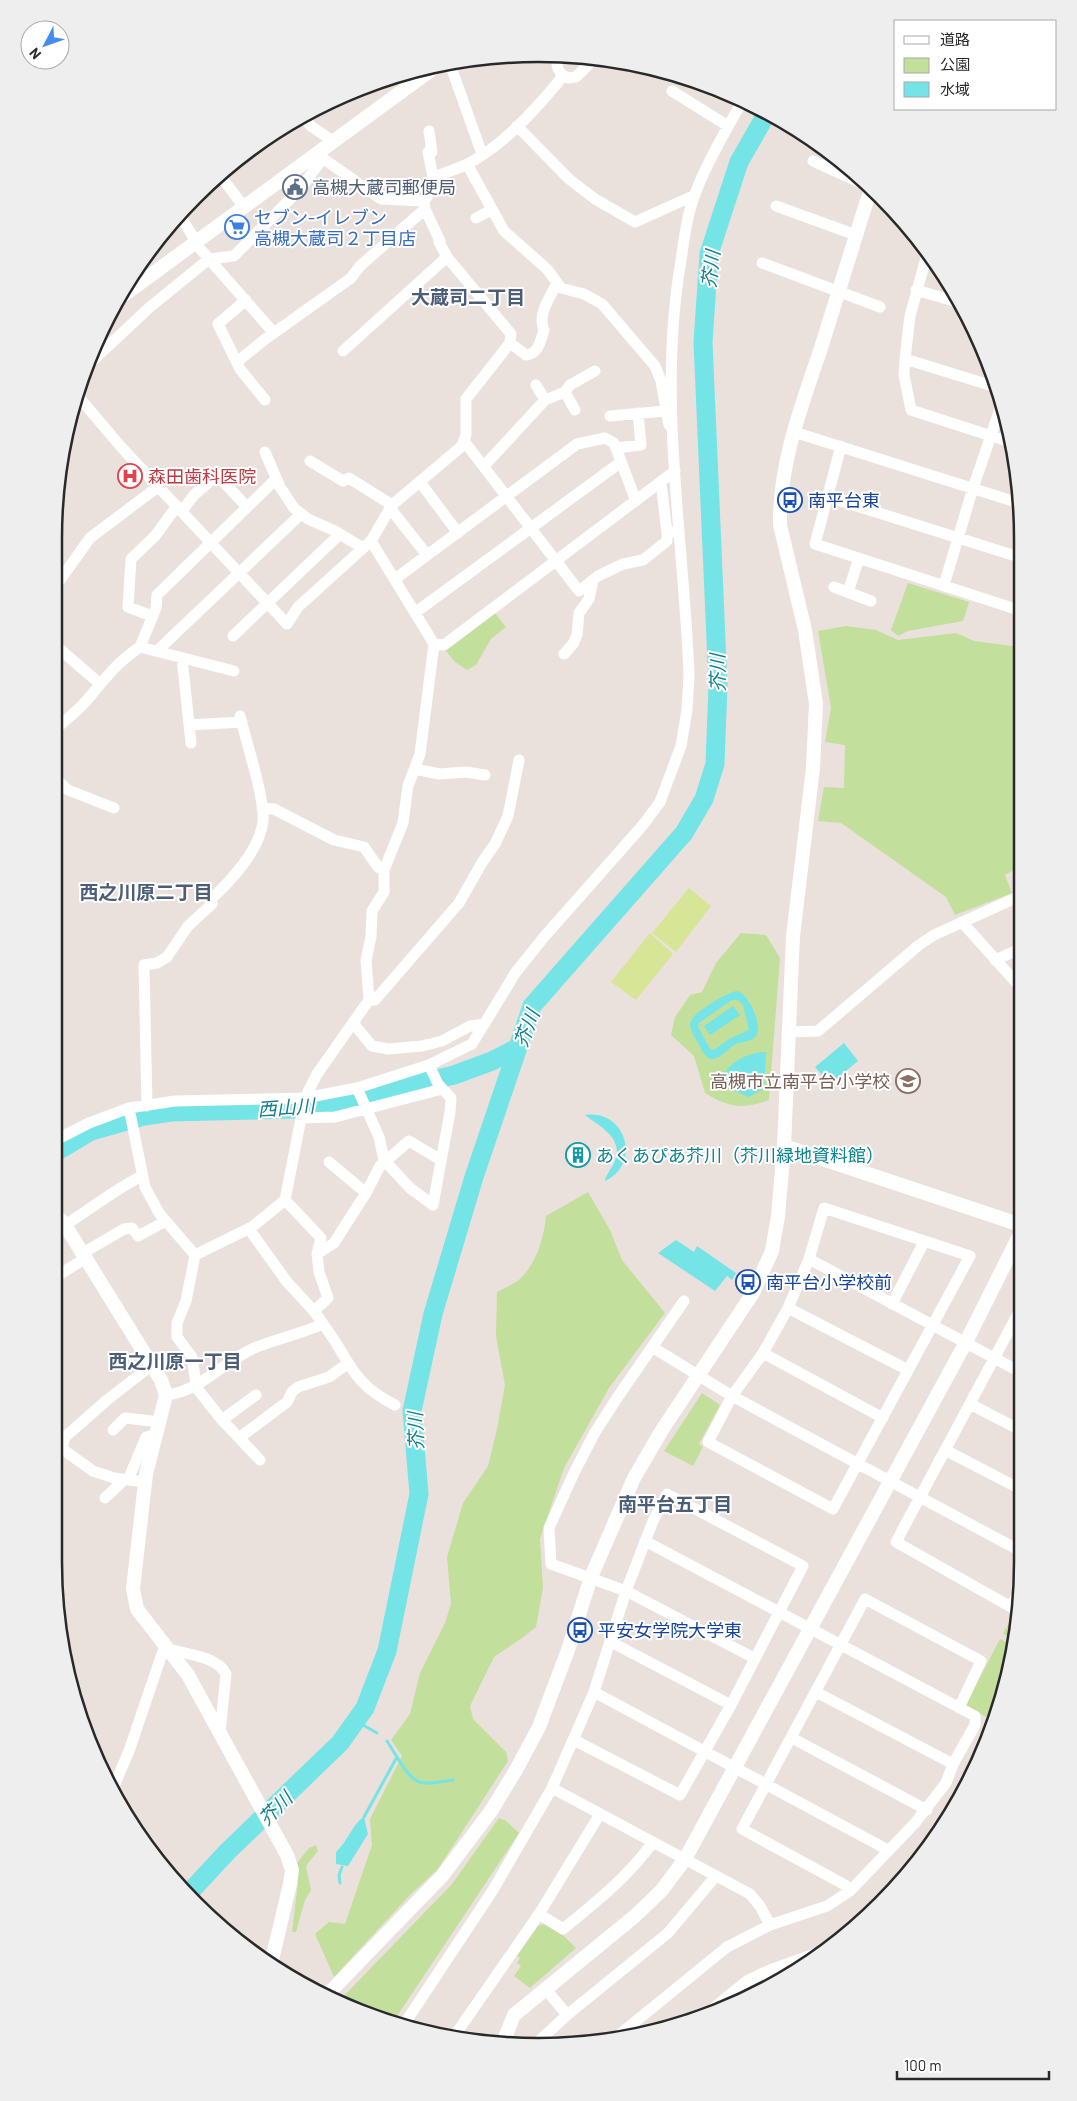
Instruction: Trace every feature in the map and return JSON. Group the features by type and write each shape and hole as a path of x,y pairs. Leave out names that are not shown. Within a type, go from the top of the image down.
{"street":[{"path":"557,63 557,67 563,76 568,78 576,77 587,66"},
{"path":"452,71 482,154"},
{"path":"433,178 467,164 518,126 540,104 563,76"},
{"path":"135,286 244,207 319,156 333,141 420,78"},
{"path":"672,91 728,126"},
{"path":"62,1137 89,1123 147,1106 175,1102 305,1100 357,1089 430,1067 472,1044 516,972 544,937 644,825 660,802 670,780 681,746 687,710 689,676 673,439 672,346 676,284 695,195 738,107"},
{"path":"308,122 333,141"},
{"path":"518,126 569,179 595,199 635,222 695,195"},
{"path":"236,369 274,333 351,278 360,266 425,205 433,178 428,152 432,152 429,131"},
{"path":"319,156 381,199 425,205"},
{"path":"100,354 150,307 209,259 234,256 301,188 319,156"},
{"path":"813,161 845,176"},
{"path":"467,164 504,232 547,269 562,288 584,294 602,304 655,366 673,439"},
{"path":"225,181 244,207"},
{"path":"331,1991 442,1876 491,1811 539,1727 568,1650 591,1577 634,1478 662,1430 753,1293 772,1251 778,1216 784,1146 787,1032 793,936 813,768 816,704 805,630 780,525 783,476 794,432 868,196"},
{"path":"83,402 122,448 287,624 298,607 367,545 391,507 464,441 467,428 466,399 510,343 511,334 447,257 425,205"},
{"path":"776,206 856,235"},
{"path":"476,218 491,210"},
{"path":"184,222 195,242 274,333"},
{"path":"344,351 447,257"},
{"path":"925,261 910,316 905,359 904,375 912,410 1004,440"},
{"path":"762,263 880,307"},
{"path":"510,343 526,355 532,354 537,349 544,330 541,323 542,315 557,284"},
{"path":"916,290 950,300"},
{"path":"246,300 218,324 236,369 265,400"},
{"path":"905,359 989,386"},
{"path":"484,466 545,400 565,392 570,385 595,371"},
{"path":"536,385 545,400"},
{"path":"565,392 575,410"},
{"path":"610,416 665,411"},
{"path":"616,448 641,445 638,413"},
{"path":"944,585 960,537 973,488 998,415"},
{"path":"794,432 1012,501"},
{"path":"395,579 577,444 605,438 614,443 636,501"},
{"path":"464,441 579,591 593,580 623,564 643,560 667,541 661,482"},
{"path":"841,446 815,544 1014,608"},
{"path":"194,1255 263,1220 285,1200 305,1100 317,1074 369,1000 366,960 371,938 372,911 384,892 386,885 384,870 403,823 408,786 420,754 434,644 395,579 367,545 340,534 301,514 288,500 276,479 265,452"},
{"path":"310,461 343,481 349,478 391,507 427,555"},
{"path":"416,612 621,462"},
{"path":"434,644 444,646 675,471"},
{"path":"152,616 128,607 132,559 194,495 217,475 247,507"},
{"path":"62,723 86,702 99,683 128,654 140,647 152,616 157,594 276,479"},
{"path":"420,482 458,533"},
{"path":"62,577 90,538 159,486"},
{"path":"828,496 1014,555"},
{"path":"157,651 301,514"},
{"path":"667,533 679,531"},
{"path":"233,636 340,534"},
{"path":"848,592 859,558"},
{"path":"564,654 577,636 579,613 589,599 593,580"},
{"path":"834,588 870,601"},
{"path":"140,647 234,670"},
{"path":"62,651 99,683"},
{"path":"182,658 191,743"},
{"path":"147,1106 144,965 162,960 167,956 188,926 212,904 210,900 233,877 255,844 263,821 262,808 241,719 190,725"},
{"path":"369,1000 377,998 459,903 482,861 495,844 508,816 519,760"},
{"path":"414,769 439,774 466,772 485,776"},
{"path":"62,785 68,790 114,808"},
{"path":"262,808 274,809 334,840 364,847 378,867 384,870"},
{"path":"787,1032 818,1031 919,946 962,922 1014,899"},
{"path":"962,922 1014,981"},
{"path":"995,960 1014,952"},
{"path":"353,1023 372,1046 388,1049 422,1046 442,1040 470,1026 484,1024"},
{"path":"357,1089 364,1109 379,1137 384,1160 410,1188 433,1205 451,1098 440,1086 430,1067"},
{"path":"301,1118 335,1117 440,1086"},
{"path":"130,1111 142,1176 152,1202 194,1255 186,1301 176,1330 177,1337 192,1358 196,1384 222,1420 260,1460"},
{"path":"317,1254 334,1243 366,1193 384,1160 409,1141 441,1160"},
{"path":"784,1146 1014,1223"},
{"path":"329,1162 366,1193"},
{"path":"65,1225 124,1185 142,1176"},
{"path":"285,1200 321,1238 317,1254 319,1272 328,1298 314,1311"},
{"path":"824,1208 924,1242 970,1256 834,1509 708,1442 732,1396 762,1352 788,1308 809,1259 824,1208"},
{"path":"62,1272 124,1229 132,1228 138,1236 166,1221"},
{"path":"62,1222 152,1365 161,1380 166,1395 145,1482 133,1589 137,1609 188,1675 284,1848 292,1870 283,1920 273,1957"},
{"path":"249,1228 287,1282 314,1311 333,1338 347,1364 370,1390 395,1405"},
{"path":"892,1304 924,1242"},
{"path":"505,2037 514,2015 635,1916 662,1890 685,1859 966,1342 1014,1246"},
{"path":"809,1259 1014,1369"},
{"path":"684,1301 594,1434 549,1528 551,1564 626,1591 754,1658"},
{"path":"788,1308 908,1370"},
{"path":"1012,1605 1011,1607 896,1542 1014,1321"},
{"path":"166,1395 175,1394 196,1384 253,1349 303,1333 323,1324"},
{"path":"652,1347 698,1377 858,1466 1014,1548"},
{"path":"762,1352 883,1418"},
{"path":"239,1438 286,1402 298,1387 329,1377 347,1364"},
{"path":"62,1441 107,1400 152,1365"},
{"path":"222,1420 256,1395"},
{"path":"970,1404 1014,1428"},
{"path":"113,1430 125,1418 158,1428"},
{"path":"105,1498 127,1480 146,1437 158,1428"},
{"path":"62,1449 93,1471 127,1480 145,1482"},
{"path":"945,1450 1014,1486"},
{"path":"407,2020 494,1890 552,1788 594,1692 626,1591 645,1541 667,1494 803,1566 731,1705 680,1795 574,1740"},
{"path":"626,2030 720,1952 747,1935 770,1925 827,1906 850,1891 927,1810 946,1783 953,1764 975,1725 975,1716 645,1541"},
{"path":"850,1891 845,1885 742,1830 865,1598 981,1661 959,1708"},
{"path":"611,1642 731,1705"},
{"path":"166,1647 214,1661 223,1666 226,1674 220,1733"},
{"path":"116,1781 166,1647"},
{"path":"594,1692 888,1850"},
{"path":"816,1692 953,1764"},
{"path":"792,1738 927,1810"},
{"path":"552,1788 750,1894 760,1906 770,1925"},
{"path":"458,2031 539,1914 600,1814"},
{"path":"539,1914 563,1928 617,1884 640,1861 653,1842"},
{"path":"542,2038 567,2015 668,1933 715,1876"},
{"path":"727,1999 748,1982 788,1967"},
{"path":"748,1982 753,1987"},
{"path":"546,1988 567,2015"}],"green space":[{"path":"908,583 969,602 963,621 908,631 898,636 891,630"},
{"path":"494,612 506,627 491,639 476,665 467,670 455,662 445,650"},
{"path":"846,626 876,630 898,640 956,633 974,641 1014,646 1014,870 1005,875 1012,893 955,915 946,897 841,823 818,821 824,787 844,788 845,745 825,742 831,708 818,631"},
{"path":"689,888 711,906 676,952 652,933"},
{"path":"650,933 673,954 636,1000 611,982"},
{"path":"741,933 766,935 780,958 769,1100 752,1105 736,1106 713,1098 705,1093 694,1056 671,1035 675,1017 690,995 702,992 716,963"},
{"path":"588,1192 610,1230 622,1260 665,1313 609,1388 564,1468 540,1539 543,1588 536,1627 494,1657 470,1706 473,1719 506,1752 508,1761 438,1869 410,1895 334,1977 315,1934 329,1922 345,1924 372,1845 370,1819 402,1756 391,1740 410,1714 420,1673 445,1623 451,1604 447,1557 463,1503 488,1466 497,1429 505,1385 496,1336 497,1292 519,1280 527,1272 541,1241 546,1216"},
{"path":"702,1393 720,1405 699,1444 703,1447 693,1466 664,1451"},
{"path":"1011,1620 1008,1637 1003,1634"},
{"path":"1000,1639 1007,1643 998,1686 988,1718 965,1706"},
{"path":"499,1818 506,1821 519,1833 397,2016 344,1996 452,1884"},
{"path":"316,1845 318,1851 306,1866 311,1890 305,1900 296,1932 292,1932 298,1883 297,1863 309,1848"},
{"path":"544,1924 564,1936 576,1948 530,1988 514,1976 521,1966 517,1963 520,1958 517,1956 538,1926"}],"water":[{"path":"733,992 741,993 750,1003 756,1016 758,1029 756,1037 736,1044 721,1056 710,1059 703,1052 692,1033 691,1021 704,1008","holes":["732,1000 738,1000 743,1005 749,1030 729,1039 714,1050 710,1049 698,1027 699,1023"]},
{"path":"733,1006 740,1015 710,1035 704,1026"},
{"path":"844,1043 858,1061 830,1084 815,1067"},
{"path":"766,1052 764,1088 749,1097 718,1084 726,1071 737,1061 750,1055"},
{"path":"585,1115 599,1115 611,1120 619,1129 624,1139 626,1151 623,1163 616,1173 605,1181 616,1158 617,1150 615,1143 602,1127"},
{"path":"676,1240 694,1252 697,1246 736,1273 732,1280 727,1276 715,1291 658,1253"},
{"path":"364,1817 368,1834 348,1866 336,1864 336,1852 356,1824"}],"waterway":[{"name":"芥川","path":"193,1889 227,1852 340,1743 365,1708 387,1651 419,1494 412,1411 433,1314 474,1177 532,1006 684,833 704,799 715,764 718,686 703,342 709,254 739,162 763,119"},
{"name":"西山川","path":"62,1148 91,1131 144,1116 171,1112 294,1109 334,1103 454,1075 492,1061 517,1048"},
{"path":"356,1721 377,1733"},
{"path":"364,1817 397,1757 387,1741"},
{"path":"397,1757 409,1774 419,1782 433,1783 453,1780"},
{"path":"340,1883 339,1875 342,1867"}],"place":[{"name":"高槻大蔵司郵便局","path":"295,187"},
{"name":"セブン-イレブン 高槻大蔵司２丁目店","path":"237,227"},
{"name":"森田歯科医院","path":"130,476"},
{"name":"南平台東","path":"790,500"},
{"name":"高槻市立南平台小学校","path":"908,1081"},
{"name":"あくあぴあ芥川（芥川緑地資料館）","path":"578,1155"},
{"name":"南平台小学校前","path":"748,1282"},
{"name":"平安女学院大学東","path":"580,1630"}],"district":[{"name":"大蔵司二丁目","path":"468,296"},
{"name":"西之川原二丁目","path":"146,891"},
{"name":"西之川原一丁目","path":"175,1360"},
{"name":"南平台五丁目","path":"675,1503"}]}
